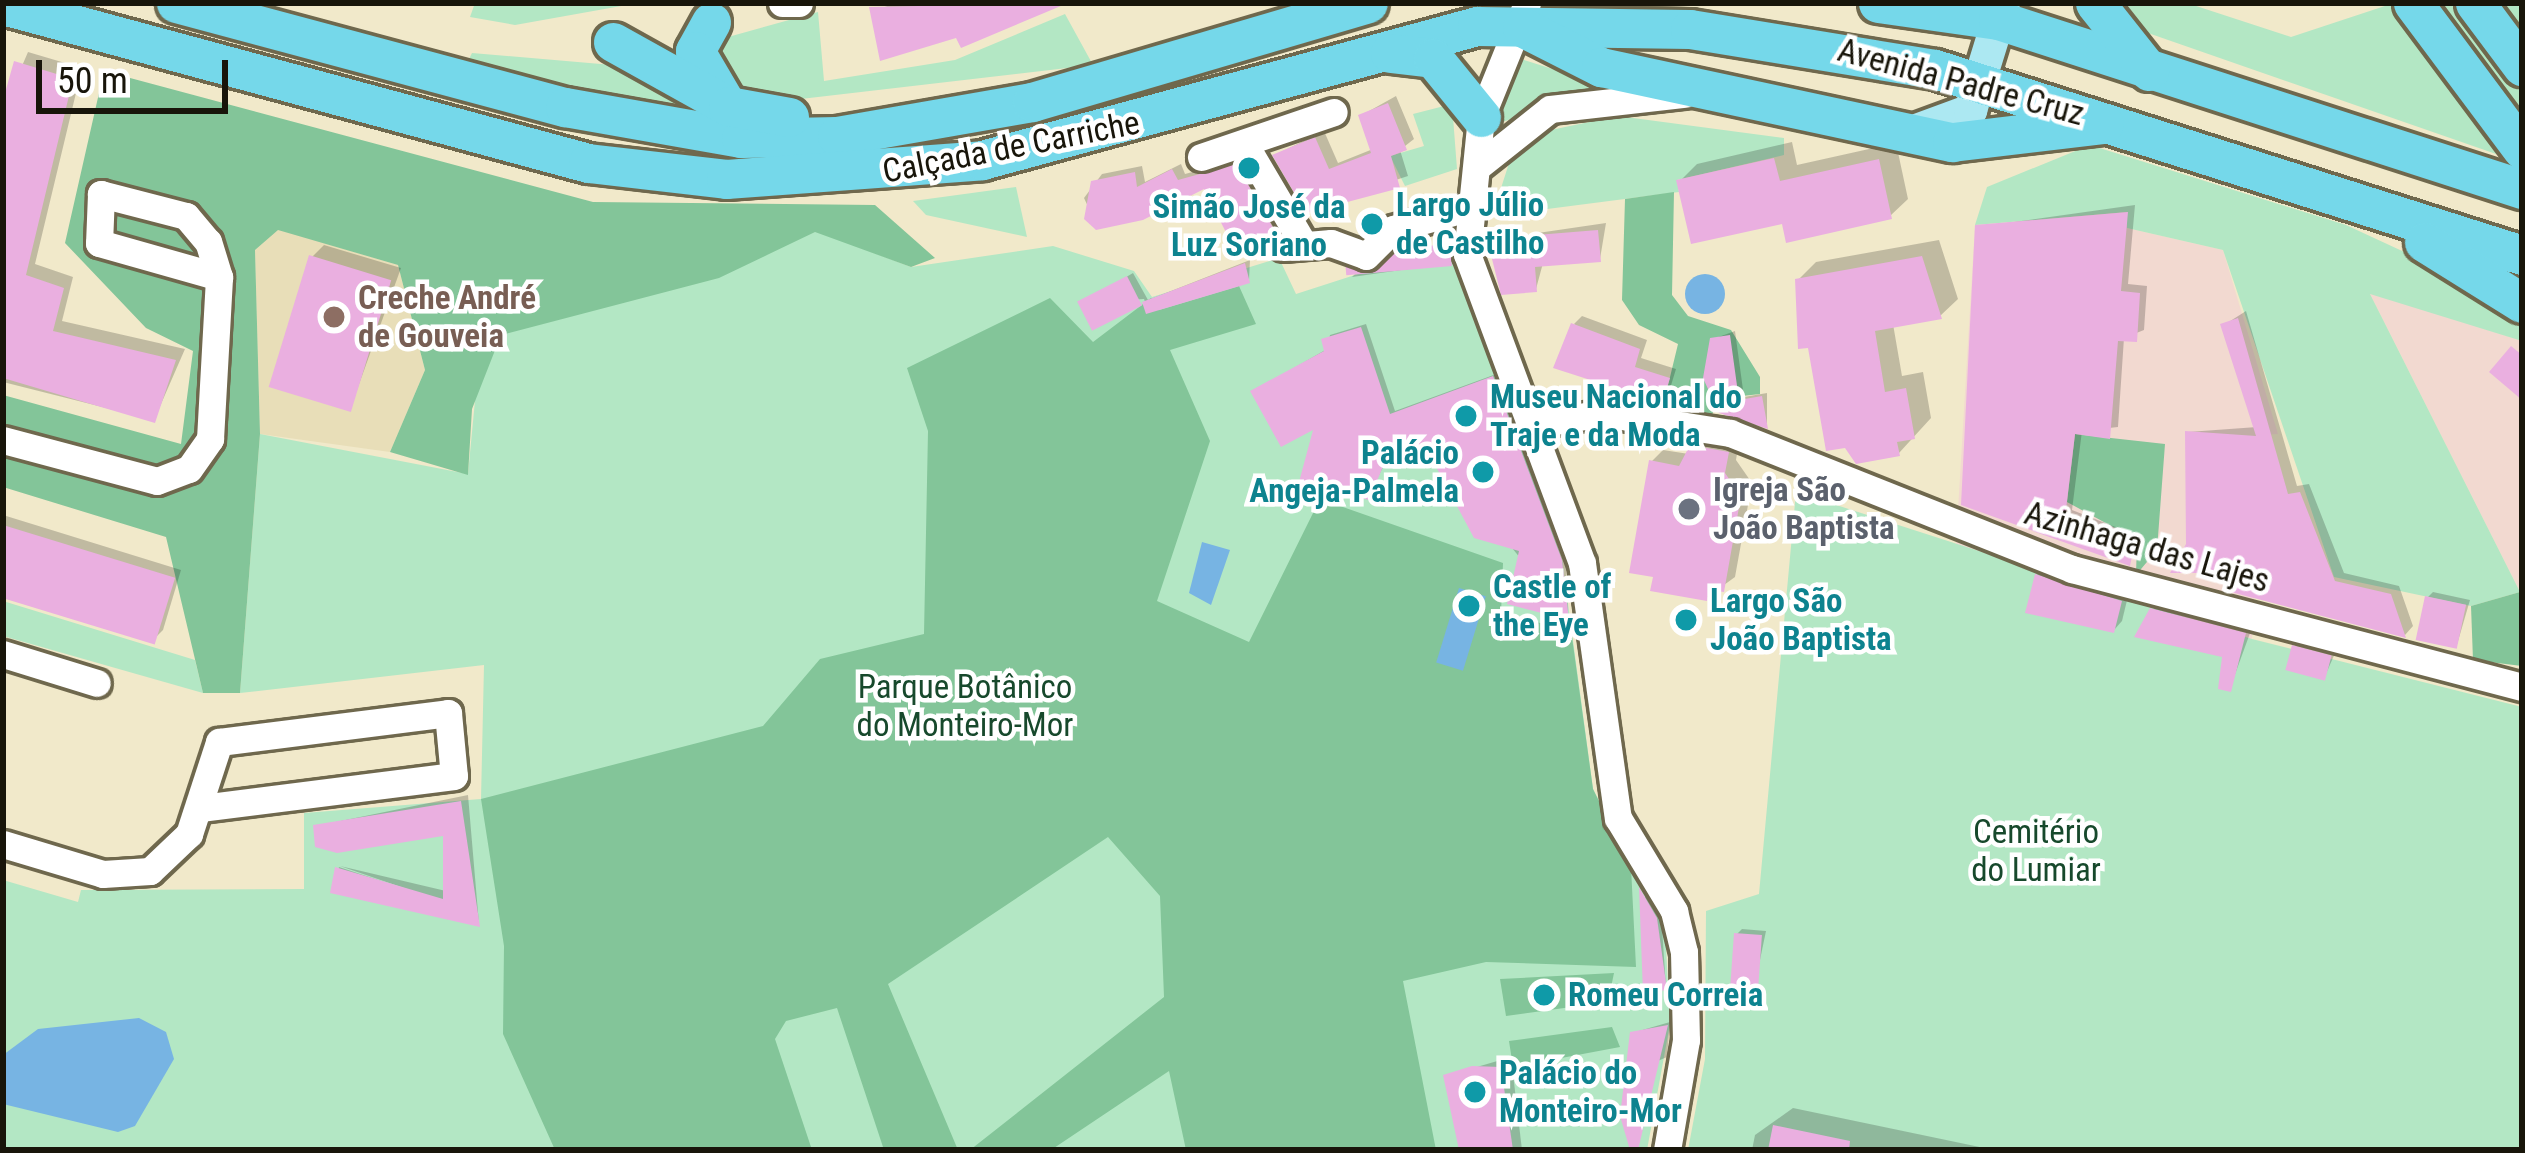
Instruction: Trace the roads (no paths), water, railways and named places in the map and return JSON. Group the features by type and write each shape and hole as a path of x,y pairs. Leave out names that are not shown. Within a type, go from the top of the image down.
{"highway":[{"name":"Calçada de Carriche","path":"176,3 653,127 837,136 1141,76 1367,3"},
{"name":"Avenida Padre Cruz","path":"1878,3 1993,9 2150,71 2522,189"},
{"path":"2096,3 2150,71"},
{"path":"2413,3 2522,149"},
{"path":"2475,3 2522,66"},
{"name":"Calçada de Carriche","path":"3,5 569,158 726,179 982,160 1315,71"},
{"path":"1522,14 1572,56 1700,92 1906,130 1981,143 2113,123"},
{"name":"Avenida Padre Cruz","path":"1315,71 1522,14 1754,36 1981,82 2522,255"},
{"path":"711,22 695,51 728,106"},
{"path":"613,42 728,106 933,118"},
{"path":"1379,51 1433,58 1481,117"},
{"path":"2295,181 2458,258 2522,303"}],"main road":[{"path":"1906,130 1957,123 1981,82 1993,9"}],"street":[{"path":"782,3 799,3"},
{"path":"1522,14 1481,117 1477,167 1467,208 1467,254 1501,363 1538,424 1582,562 1618,818 1674,910 1684,952 1686,1040 1667,1150"},
{"path":"1477,167 1550,109 1700,92"},
{"path":"1201,158 1334,112"},
{"path":"1244,143 1294,246 1366,256 1393,229 1467,208"},
{"path":"3,440 141,479 189,470 216,415 219,277"},
{"name":"Azinhaga das Lajes","path":"1538,424 1668,418 1761,448 2072,568 2522,687"},
{"path":"3,654 97,683"},
{"path":"3,844 134,875 170,863 200,808 219,742 448,713 454,776 200,808"}],"water":[{"path":"1705,274 1719,280 1725,294 1719,308 1705,314 1691,308 1685,294 1691,280"},
{"path":"1202,542 1230,550 1211,605 1189,593"},
{"path":"1459,588 1486,596 1463,671 1436,663"},
{"path":"139,1018 166,1032 174,1059 135,1126 118,1132 3,1104 3,1055 38,1029"}],"place":[{"name":"Simão José da Luz Soriano","path":"1249,168"},
{"name":"Largo Júlio de Castilho","path":"1372,224"},
{"name":"Creche André de Gouveia","path":"334,317"},
{"name":"Museu Nacional do Traje e da Moda","path":"1466,416"},
{"name":"Palácio Angeja-Palmela","path":"1483,472"},
{"name":"Igreja São João Baptista","path":"1689,509"},
{"name":"Castle of the Eye","path":"1469,606"},
{"name":"Largo São João Baptista","path":"1686,620"},
{"name":"Romeu Correia","path":"1544,995"},
{"name":"Palácio do Monteiro-Mor","path":"1475,1092"}],"park label":[{"name":"Parque Botânico do Monteiro-Mor","path":"965,706"},
{"name":"Cemitério do Lumiar","path":"2036,851"}]}
